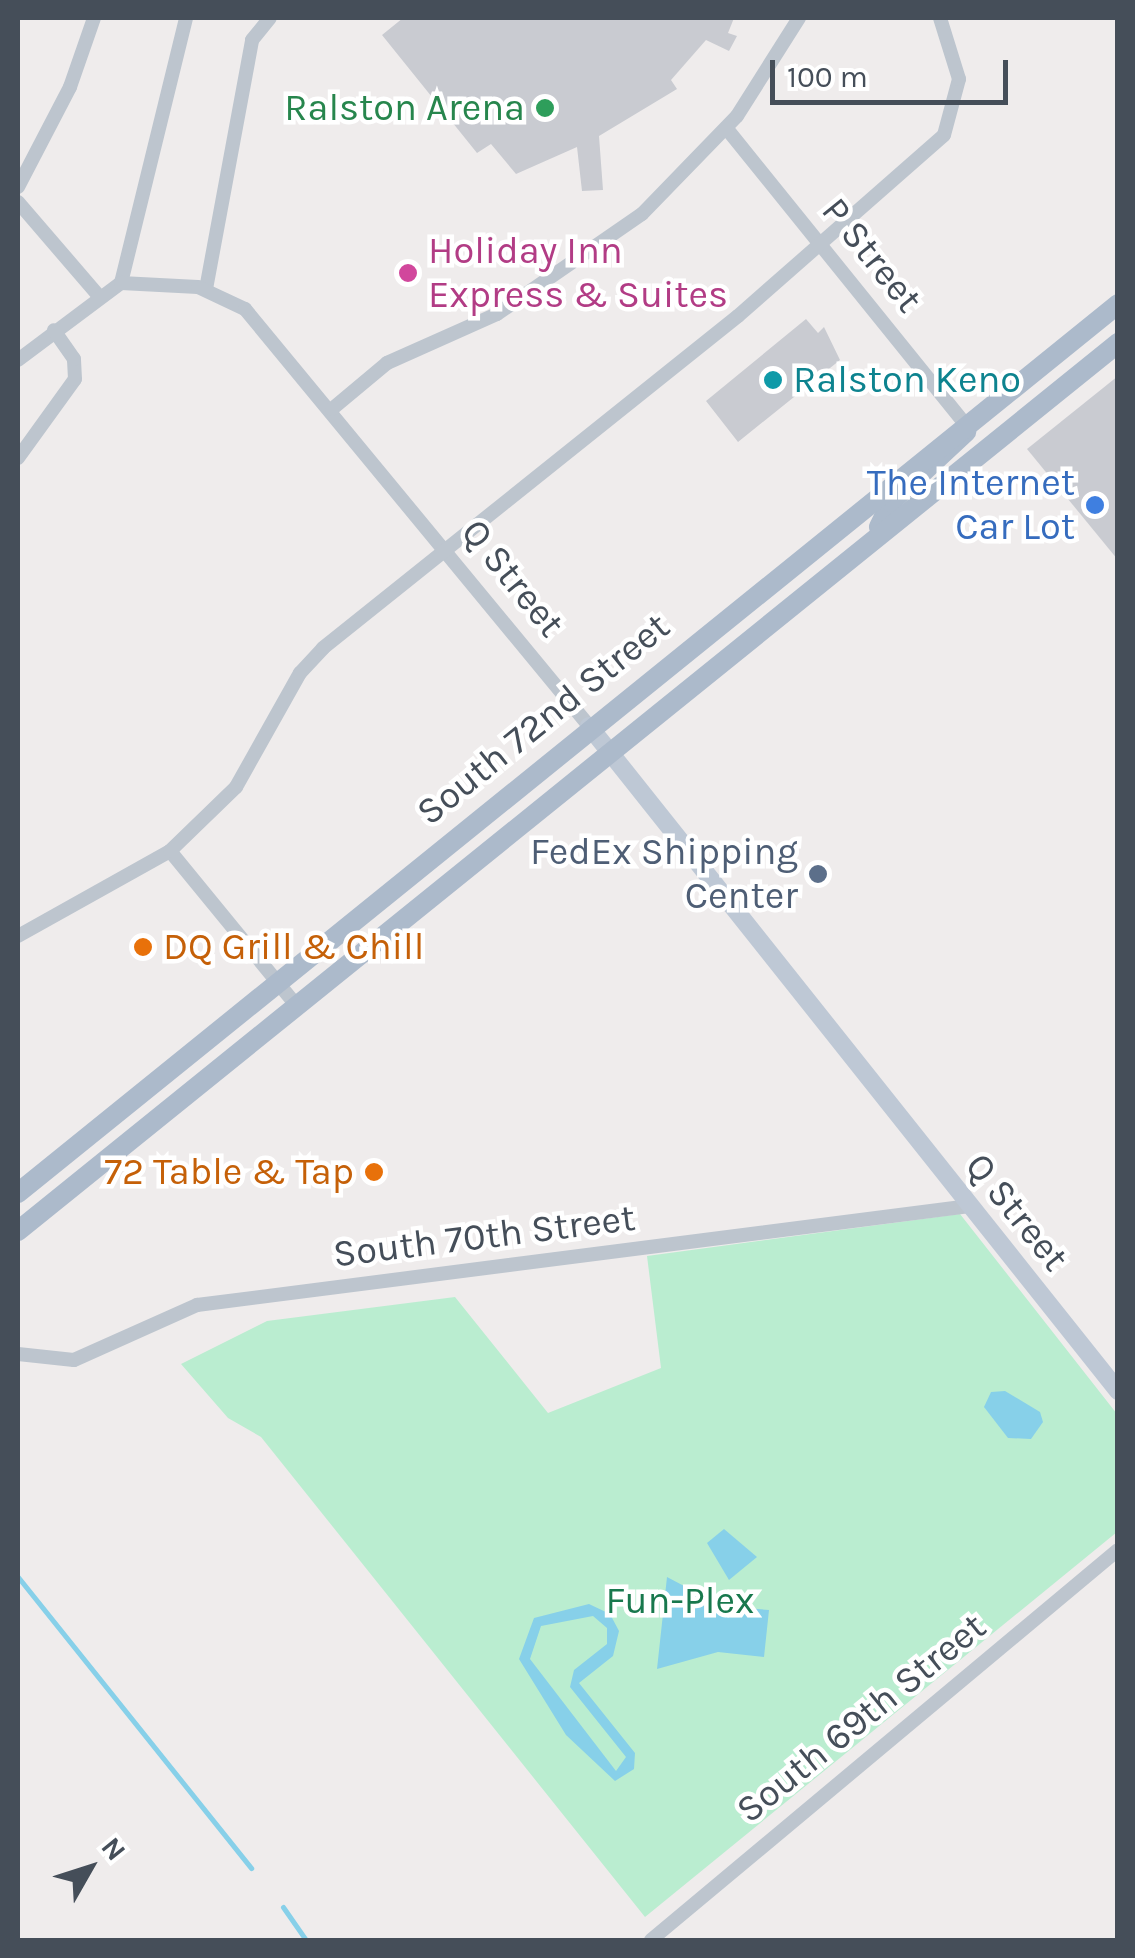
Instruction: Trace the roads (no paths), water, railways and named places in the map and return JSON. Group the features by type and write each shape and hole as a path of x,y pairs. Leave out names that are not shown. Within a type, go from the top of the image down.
{"main road":[{"name":"South 72nd Street","path":"18,1193 589,726 1118,304"},
{"name":"South 72nd Street","path":"18,1232 876,533 1118,343"},
{"path":"876,533 891,502 960,443 965,424"},
{"name":"Q Street","path":"589,726 1118,1391"}],"street":[{"path":"18,187 70,86 94,18"},
{"path":"122,284 186,18"},
{"path":"206,290 252,40 270,18"},
{"path":"332,409 387,363 497,314 570,269 687,176 726,129 799,18"},
{"path":"18,936 170,851 236,786 300,673 822,243 944,135 956,104 956,61 940,18"},
{"name":"P Street","path":"726,129 965,424"},
{"path":"20,210 97,294"},
{"name":"Q Street","path":"18,360 97,294 122,284 206,290 254,317 448,549 589,726"},
{"path":"18,458 75,379 74,359 54,330"},
{"path":"170,851 296,1005"},
{"name":"South 70th Street","path":"18,1354 81,1358 197,1305 970,1206"},
{"name":"South 69th Street","path":"651,1940 1118,1550"}],"water":[{"path":"1005,1391 1040,1412 1043,1422 1031,1439 1008,1438 984,1407 991,1392"},
{"path":"724,1529 757,1557 729,1580 707,1543"},
{"path":"667,1577 722,1606 769,1610 764,1657 718,1652 657,1669"},
{"path":"589,1604 610,1614 619,1631 613,1656 579,1683 635,1753 634,1769 615,1781 566,1735 519,1659 534,1618","holes":["593,1616 607,1628 607,1644 574,1670 570,1687 626,1757 616,1771 530,1659 541,1626"]}],"waterway":[{"path":"18,1577 251,1868"},
{"path":"283,1907 306,1940"}],"place":[{"name":"Ralston Arena","path":"545,108"},
{"name":"Holiday Inn Express & Suites","path":"408,273"},
{"name":"Ralston Keno","path":"773,380"},
{"name":"The Internet Car Lot","path":"1095,505"},
{"name":"FedEx Shipping Center","path":"818,874"},
{"name":"DQ Grill & Chill","path":"143,947"},
{"name":"72 Table & Tap","path":"374,1172"}],"park label":[{"name":"Fun-Plex","path":"680,1601"}]}
